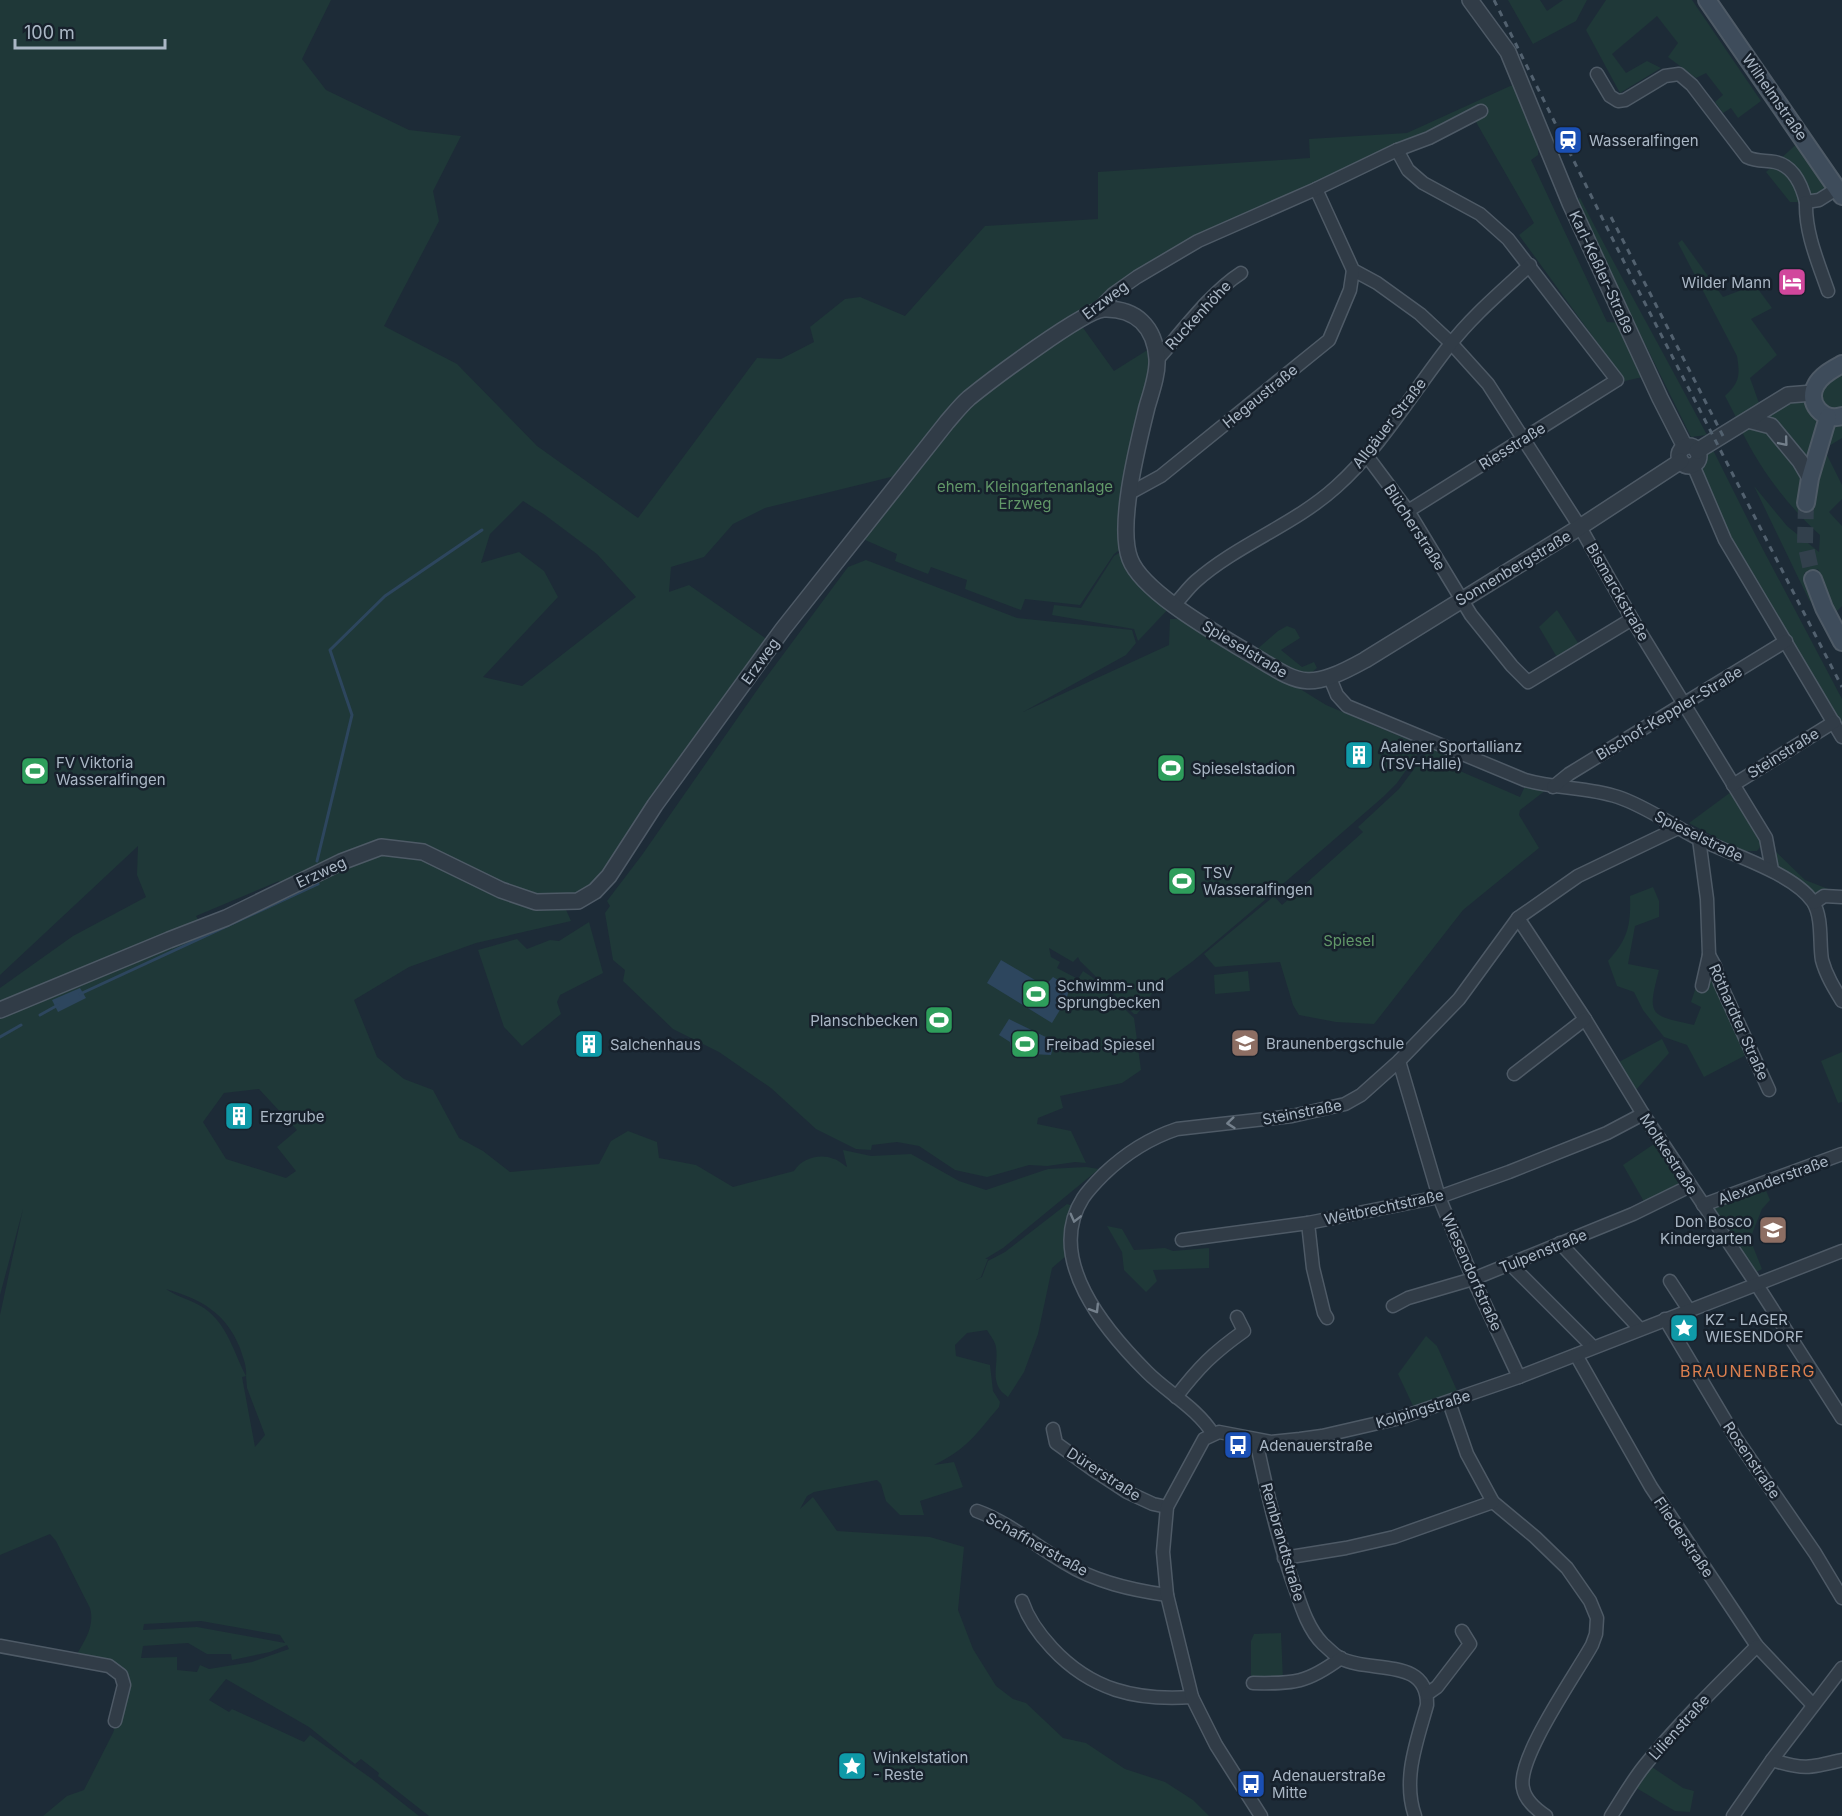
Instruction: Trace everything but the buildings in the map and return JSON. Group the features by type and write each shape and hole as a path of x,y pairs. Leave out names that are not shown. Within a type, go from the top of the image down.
{"main road":[{"name":"Wilhelmstraße","path":"1707,0 1840,192"},
{"path":"1806,503 1810,478 1835,416 1816,408 1813,393 1820,379 1842,364"},
{"path":"1813,579 1824,608 1842,642"}],"street":[{"name":"Karl-Keßler-Straße","path":"1470,0 1508,52 1570,203 1689,456 1725,540 1842,737"},
{"path":"1597,75 1610,96 1618,101 1625,100 1665,76 1679,74 1686,79 1747,157 1753,160 1775,162 1784,166 1797,178 1802,186 1806,202 1805,218 1812,247 1828,291"},
{"name":"Erzweg","path":"0,1010 226,918 341,862 381,847 423,852 501,890 536,902 578,901 595,891 609,876 655,804 783,629 947,422 967,400 1066,328 1098,309 1113,294 1178,252 1397,150 1429,138 1481,111"},
{"path":"1397,150 1408,170 1423,183 1480,214 1508,239 1530,265"},
{"path":"1316,189 1353,270"},
{"path":"1806,202 1840,192"},
{"name":"Allgäuer Straße","path":"1175,604 1196,581 1335,488 1367,456 1451,343 1530,265"},
{"name":"Riesstraße","path":"1408,512 1617,380 1530,265"},
{"name":"Bismarckstraße","path":"1353,270 1377,283 1420,314 1451,343 1488,384 1580,527 1632,619 1766,838 1772,870"},
{"name":"Hegaustraße","path":"1130,493 1161,476 1329,340 1350,290 1353,270"},
{"name":"Ruckenhöhe","path":"1157,360 1231,279 1241,273"},
{"name":"Spieselstraße","path":"1098,309 1130,311 1146,326 1157,360 1124,528 1130,562 1147,584 1232,643 1299,682 1317,682 1336,675 1337,695 1347,706 1525,780 1553,787 1596,791 1619,797 1699,839 1772,870"},
{"name":"Sonnenbergstraße","path":"1336,675 1580,527 1788,395 1813,393"},
{"path":"1748,420 1771,426 1800,461 1810,478"},
{"name":"Blücherstraße","path":"1367,456 1408,512 1461,600 1506,659 1528,682 1632,619"},
{"name":"Bischof-Keppler-Straße","path":"1553,787 1569,774 1786,641"},
{"name":"Steinstraße","path":"1733,785 1834,722"},
{"name":"Steinstraße","path":"1176,1397 1148,1373 1103,1321 1080,1282 1071,1256 1074,1220 1083,1197 1108,1170 1124,1157 1154,1138 1177,1129 1292,1116 1345,1104 1361,1095 1399,1061 1460,999 1518,918 1578,876 1678,828"},
{"path":"1699,839 1707,899 1709,955 1702,986"},
{"path":"1772,870 1805,892 1814,903 1824,969 1842,1001"},
{"path":"1814,903 1824,896 1842,897"},
{"name":"Moltkestraße","path":"1518,918 1842,1418"},
{"name":"Röthardter Straße","path":"1709,955 1769,1090"},
{"path":"1514,1074 1585,1019"},
{"name":"Wiesendorfstraße","path":"1399,1061 1439,1197 1473,1279 1519,1377"},
{"name":"Weitbrechtstraße","path":"1182,1240 1308,1223 1439,1197 1596,1137 1643,1114"},
{"name":"Alexanderstraße","path":"1703,1205 1842,1154"},
{"name":"Tulpenstraße","path":"1393,1306 1408,1298 1473,1279 1633,1214 1690,1186"},
{"path":"1308,1223 1313,1268 1327,1318"},
{"path":"1560,1243 1640,1329"},
{"name":"Kolpingstraße","path":"1213,1434 1228,1432 1271,1442 1322,1436 1400,1418 1519,1377 1842,1251"},
{"path":"1510,1264 1593,1347"},
{"path":"1670,1281 1689,1310"},
{"path":"1237,1317 1244,1331 1218,1349 1176,1397 1205,1421 1213,1434 1204,1439 1167,1507 1163,1551 1167,1595 1192,1697 1216,1745 1261,1816"},
{"name":"Rosenstraße","path":"1665,1319 1737,1440 1815,1553 1842,1598"},
{"name":"Fliederstraße","path":"1576,1354 1651,1487 1757,1646 1814,1705"},
{"path":"1449,1402 1467,1454 1493,1502 1535,1536 1567,1568 1590,1601 1597,1618 1596,1634 1592,1646 1530,1751 1523,1770 1522,1788 1529,1801 1546,1816"},
{"name":"Dürerstraße","path":"1053,1430 1056,1443 1092,1469 1127,1492 1153,1504 1167,1507"},
{"name":"Rembrandtstraße","path":"1256,1440 1271,1514 1305,1618 1321,1642 1341,1659"},
{"path":"1284,1558 1346,1548 1394,1537 1493,1502"},
{"name":"Schaffnerstraße","path":"976,1511 993,1517 1068,1565 1111,1583 1138,1591 1167,1595"},
{"path":"1022,1601 1027,1615 1067,1665 1095,1683 1128,1694 1164,1699 1192,1697"},
{"path":"1427,1694 1437,1687 1470,1644 1462,1631"},
{"path":"0,1646 109,1666 121,1675 124,1685 115,1721"},
{"name":"Lilienstraße","path":"1611,1816 1643,1767 1701,1702 1757,1646"},
{"path":"1253,1683 1285,1684 1306,1680 1341,1659 1406,1672 1419,1678 1427,1694 1427,1705 1409,1777 1410,1803 1415,1816"},
{"path":"1733,1816 1772,1760 1842,1668"},
{"path":"1772,1760 1790,1766 1809,1768 1842,1760"}],"green space":[{"path":"0,0 331,0 302,59 326,90 409,130 461,136 433,191 439,221 384,326 457,364 537,446 638,518 757,358 781,359 814,342 810,327 845,299 860,297 905,316 985,226 1098,219 1098,172 1310,158 1309,139 1407,133 1519,82 1538,144 1538,155 1531,160 1607,322 1624,323 1647,376 1625,381 1519,235 1534,223 1472,115 1134,274 988,378 899,475 765,508 733,524 704,557 671,567 669,592 689,585 768,640 600,876 581,893 559,894 571,921 476,943 409,967 354,1000 377,1057 404,1079 433,1090 459,1138 483,1151 510,1172 599,1164 611,1141 628,1131 657,1142 659,1158 696,1165 733,1187 794,1171 806,1160 817,1157 829,1157 847,1167 843,1150 871,1156 911,1154 959,1181 986,1190 1048,1169 1086,1167 1099,1169 1003,1248 985,1259 988,1259 981,1277 976,1280 982,1277 988,1261 1005,1252 1067,1204 1073,1206 1068,1226 1066,1256 1052,1268 1038,1334 1024,1372 1008,1397 998,1387 996,1381 996,1347 987,1330 967,1333 955,1345 956,1356 990,1365 993,1391 1000,1402 999,1407 970,1440 955,1453 934,1465 954,1462 963,1487 920,1501 924,1515 900,1515 886,1501 881,1484 877,1480 814,1492 807,1496 800,1509 813,1497 837,1531 930,1537 964,1547 958,1610 973,1649 996,1686 1013,1699 1026,1703 1063,1738 1086,1743 1125,1769 1165,1782 1193,1800 1209,1816 429,1816 378,1776 379,1773 361,1759 355,1764 309,1727 226,1679 209,1700 229,1712 232,1709 304,1742 310,1735 419,1816 43,1816 67,1796 84,1790 113,1733 119,1715 125,1673 76,1656 90,1627 90,1608 56,1541 50,1534 0,1555 0,1315 23,1209 0,1295 0,988 73,936 146,897 137,875 138,846 0,975","holes":["523,501 597,554 636,597 522,686 483,677 558,597 544,571 519,552 481,563 490,534","279,881 275,902 208,936 196,916","259,1089 297,1130 277,1147 296,1171 286,1178 226,1159 203,1122 224,1093","166,1289 201,1303 220,1317 240,1348 246,1376 219,1322 204,1308","246,1376 247,1388 265,1435 255,1447 242,1377","201,1621 280,1635 285,1643 197,1627 143,1630 144,1624","188,1643 207,1654 231,1654 232,1660 270,1652 287,1645 289,1649 252,1662 209,1669 200,1665 197,1672 177,1670 177,1657 141,1658 143,1646"]},
{"path":"1508,0 1540,0 1547,11 1563,0 1587,0 1576,21 1533,44"},
{"path":"1606,0 1692,0 1761,101 1738,118 1731,108 1723,113 1715,102 1723,95 1706,73 1696,78 1668,57 1678,43 1657,16 1612,54 1626,73 1647,61 1661,68 1620,93 1586,30"},
{"path":"1802,139 1835,188 1806,202 1790,202 1766,172"},
{"path":"1580,198 1707,435 1691,437 1574,200"},
{"path":"1682,240 1723,297 1755,285 1772,308 1751,319 1777,355 1750,378 1760,406 1738,421 1725,396 1734,387 1738,378 1737,356 1678,243"},
{"name":"ehem. Kleingartenanlage Erzweg","path":"1081,325 1114,371 1149,349 1149,385 1122,548 1114,554 1080,605 1025,599 1021,610 965,589 967,580 931,567 928,574 895,561 897,554 863,539 969,403"},
{"path":"1842,365 1842,438 1824,449 1842,485 1842,499 1829,512 1842,526 1842,606 1835,613 1818,569 1804,573 1813,604 1809,600 1754,486 1787,526 1819,552 1820,535 1775,486 1741,430 1788,397 1815,395"},
{"path":"1713,450 1842,699 1842,734 1727,539 1703,470 1704,456"},
{"path":"1122,551 1171,606 1138,641 1134,629 1052,615 1054,605 1081,608 1114,556"},
{"path":"866,560 1017,618 1132,630 1136,643 1126,655 1023,712 1169,645 1170,619 1187,619 1326,705 1423,746 1397,783 1383,797 1268,897 1253,890 1250,891 1266,899 1193,961 1156,988 1137,1014 1134,1014 1078,957 1073,962 1049,948 1051,957 1060,962 1057,968 1078,979 1083,971 1134,1018 1141,1070 1122,1083 1060,1096 1063,1108 1038,1118 1037,1124 1071,1131 1086,1163 1029,1165 987,1177 955,1170 919,1146 897,1142 872,1145 871,1150 856,1149 816,1129 771,1088 719,1052 673,1029 623,981 625,970 613,960 605,913 610,906 607,901 642,855 762,683 848,567"},
{"path":"1557,610 1580,646 1558,659 1539,627"},
{"path":"1287,626 1295,629 1300,638 1281,650 1302,667 1314,662 1317,668 1311,673 1295,673 1255,651"},
{"name":"Spiesel","path":"1432,745 1458,755 1453,768 1520,797 1526,784 1546,790 1520,810 1519,815 1539,848 1463,910 1374,1024 1336,1022 1299,1015 1293,1005 1280,962 1215,967 1204,954 1274,896 1282,905 1363,832 1358,827 1399,789"},
{"path":"1731,792 1761,839 1761,846 1757,851 1741,851 1689,823"},
{"path":"1771,847 1805,880 1836,892 1814,900 1776,868"},
{"path":"1653,887 1659,901 1659,917 1635,926 1628,964 1659,970 1653,997 1655,1011 1668,1019 1694,1025 1701,1007 1691,1002 1696,987 1711,966 1748,1054 1704,1077 1687,1045 1664,1037 1643,1010 1634,992 1617,986 1608,961 1620,946 1627,931 1630,896"},
{"path":"589,922 603,973 560,995 557,1002 561,1014 522,1046 504,1027 478,950 517,939 527,949 550,940 559,941"},
{"path":"1248,971 1250,991 1215,994 1214,975"},
{"path":"1662,1039 1669,1053 1634,1092 1617,1063"},
{"path":"1842,1052 1842,1102 1838,1103 1821,1061"},
{"path":"1657,1142 1687,1185 1646,1205 1623,1165"},
{"path":"1764,1186 1770,1200 1762,1209 1750,1239 1762,1269 1754,1273 1709,1207"},
{"path":"1107,1226 1122,1229 1134,1250 1165,1248 1173,1251 1209,1248 1209,1268 1153,1270 1157,1281 1146,1292 1124,1270 1122,1252"},
{"path":"1426,1336 1437,1346 1459,1395 1415,1410 1398,1374"},
{"path":"1281,1633 1283,1680 1251,1680 1251,1641 1254,1634"},
{"path":"1649,1765 1683,1788 1694,1791 1690,1812 1675,1811 1633,1786"}],"water":[{"name":"Schwimm- und Sprungbecken","path":"1001,960 1045,986 1053,977 1070,987 1066,1000 1052,1023 987,983"},
{"path":"80,988 86,998 58,1012 52,1000"},
{"path":"1009,1019 1054,1041 1051,1055 1011,1053 1010,1042 999,1035"}],"waterway":[{"path":"317,861 352,715 330,650 385,596 482,530"},
{"path":"80,994 318,884"},
{"path":"40,1015 58,1005"},
{"path":"0,1037 21,1025"}],"tunnel":[{"path":"1806,503 1805,543 1813,579"}],"railway":[{"path":"1494,0 1632,278 1842,687"},
{"path":"1611,217 1723,436"}],"place":[{"name":"Wasseralfingen","path":"1568,140"},
{"name":"Wilder Mann","path":"1792,282"},
{"name":"Aalener Sportallianz (TSV-Halle)","path":"1359,755"},
{"name":"Spieselstadion","path":"1171,768"},
{"name":"FV Viktoria Wasseralfingen","path":"35,771"},
{"name":"TSV Wasseralfingen","path":"1182,881"},
{"name":"Schwimm- und Sprungbecken","path":"1036,994"},
{"name":"Planschbecken","path":"939,1020"},
{"name":"Braunenbergschule","path":"1245,1043"},
{"name":"Salchenhaus","path":"589,1044"},
{"name":"Freibad Spiesel","path":"1025,1044"},
{"name":"Erzgrube","path":"239,1116"},
{"name":"Don Bosco Kindergarten","path":"1773,1230"},
{"name":"KZ - LAGER WIESENDORF","path":"1684,1328"},
{"name":"Adenauerstraße","path":"1238,1445"},
{"name":"Winkelstation - Reste","path":"852,1766"},
{"name":"Adenauerstraße Mitte","path":"1251,1784"}],"district":[{"name":"BRAUNENBERG","path":"1748,1371"}]}
